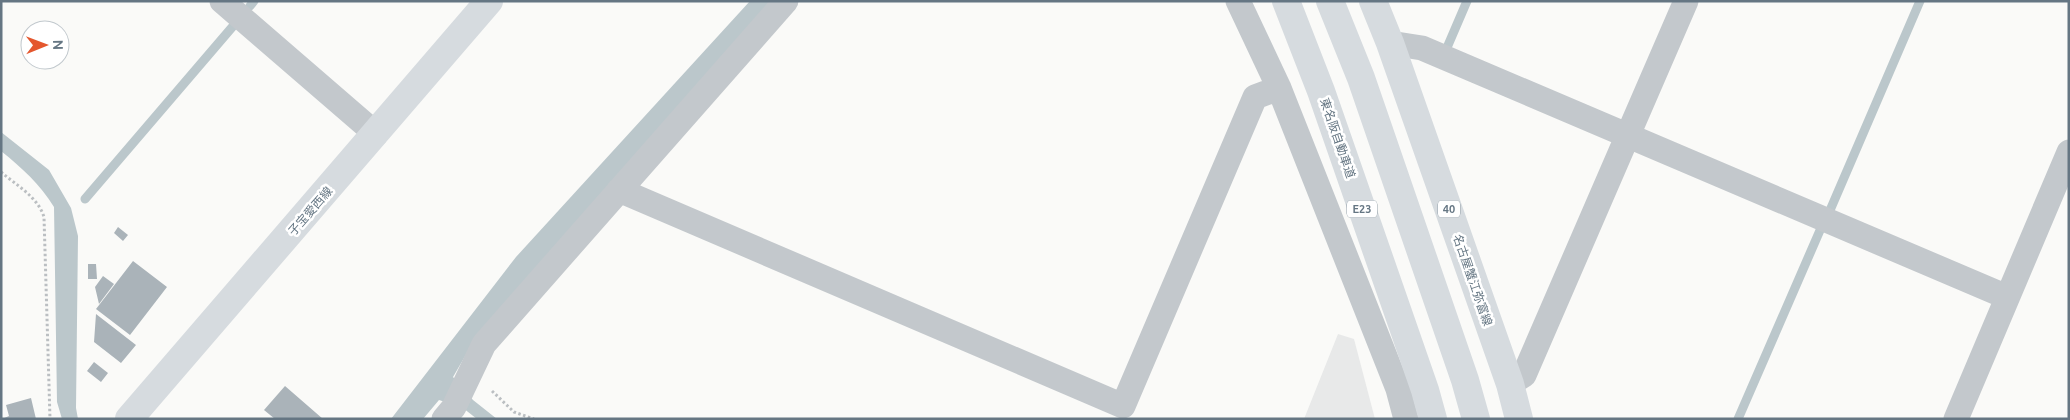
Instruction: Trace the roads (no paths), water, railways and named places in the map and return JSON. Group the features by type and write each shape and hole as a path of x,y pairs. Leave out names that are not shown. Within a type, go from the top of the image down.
{"main road":[{"name":"子宝愛西線","path":"129,419 489,1"},
{"name":"東名阪自動車道","path":"1286,1 1321,91 1434,419"},
{"path":"1330,1 1361,78 1465,380 1476,419"},
{"name":"名古屋蟹江弥富線","path":"1373,1 1390,43 1510,384 1519,419"}],"street":[{"path":"222,1 376,134"},
{"path":"449,413 484,344 786,1"},
{"path":"1238,1 1279,88 1398,389 1406,419"},
{"path":"1510,384 1524,375 1686,1"},
{"path":"1390,43 1422,48 2007,297"},
{"path":"619,190 1123,406 1255,97 1279,88"},
{"path":"1957,418 2069,152"}],"waterway":[{"path":"250,6 254,1"},
{"path":"1446,50 1467,1"},
{"path":"1828,215 1920,1"},
{"path":"85,199 234,25"},
{"path":"1738,419 1821,228"}]}
